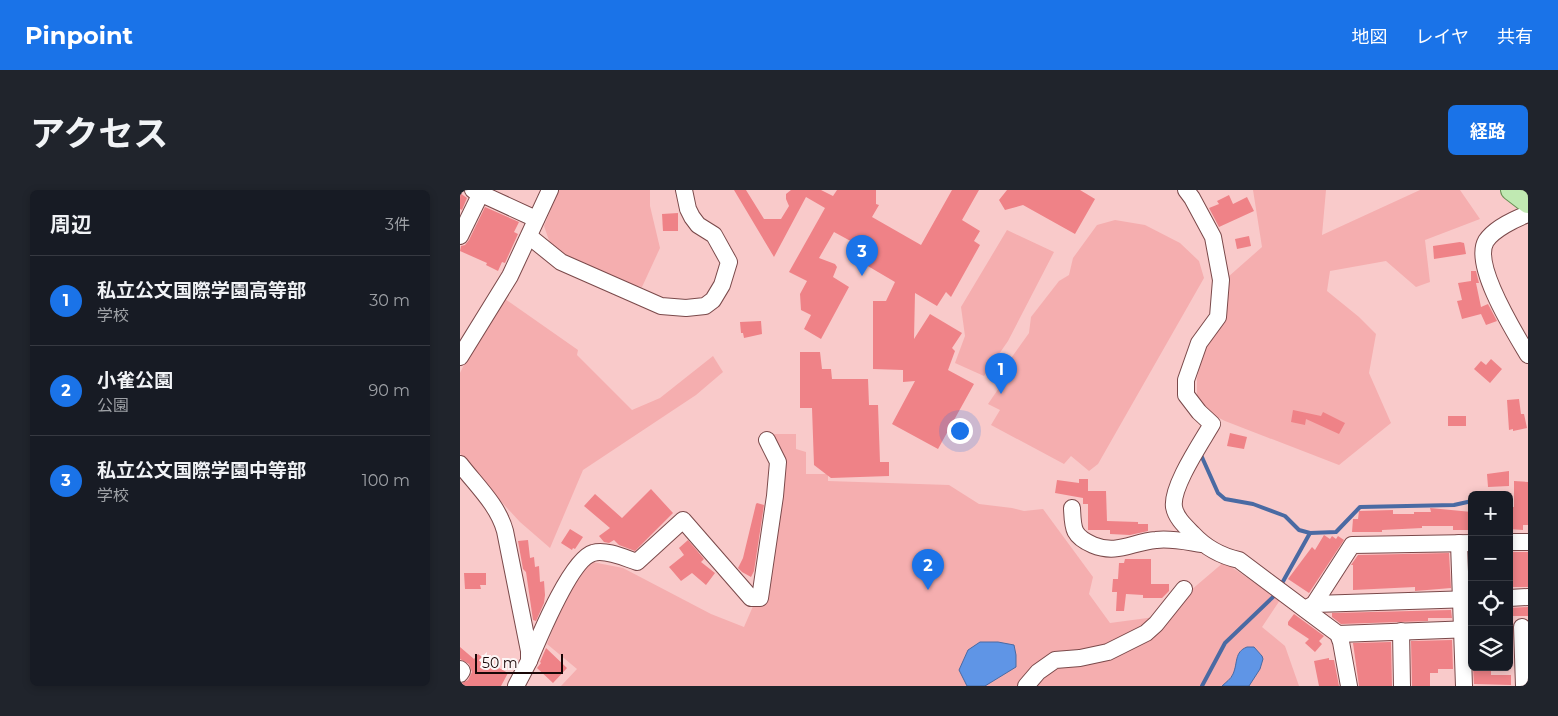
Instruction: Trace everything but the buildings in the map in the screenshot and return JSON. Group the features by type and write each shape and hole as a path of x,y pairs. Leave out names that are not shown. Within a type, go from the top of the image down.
{"main road":[{"path":"1511,190 1528,204"}],"street":[{"path":"460,357 510,276 530,237 536,219 550,190"},
{"path":"530,237 561,262 661,306 686,308 705,306 713,300 722,285 729,262 714,235 698,225 692,217 688,209 684,190"},
{"path":"1186,190 1213,237 1221,280 1218,317 1199,343 1186,380 1186,395 1199,412 1212,424 1180,481 1174,497 1174,508 1180,520 1202,544 1226,557 1239,560 1309,607 1338,634 1349,686"},
{"path":"460,236 477,192 536,219"},
{"path":"1528,214 1498,230 1486,241 1483,251 1483,262 1493,291 1528,355"},
{"path":"516,686 564,584 586,557 593,553 603,552 637,562 683,520 751,598 760,598 778,462 767,440"},
{"path":"460,464 491,502 502,520 525,632 529,661"},
{"path":"1072,508 1073,527 1076,534 1082,540 1099,547 1112,550 1158,540 1202,544"},
{"path":"1513,542 1528,542"},
{"path":"1309,607 1352,545 1465,543 1467,629 1464,686"},
{"path":"1026,686 1038,672 1055,660 1080,658 1108,652 1146,633 1156,624 1184,589"},
{"path":"1513,598 1528,597"},
{"path":"1309,607 1466,599"},
{"path":"1520,627 1524,686"},
{"path":"1338,634 1467,629"},
{"path":"1401,632 1402,686"},
{"path":"460,669 462,671 460,674"}],"shaded area":[{"path":"559,190 650,190 650,206 660,248 642,287 617,282 552,249 544,226"},
{"path":"1253,190 1326,190 1322,235 1420,190 1460,190 1480,219 1425,240 1430,282 1416,287 1386,261 1330,271 1327,291 1359,317 1376,334 1369,373 1391,423 1339,465 1225,421 1197,407 1197,378 1212,313 1228,277 1262,247"},
{"path":"1115,220 1145,225 1180,243 1199,261 1204,278 1098,464 1089,471 1071,456 1064,464 991,425 1000,410 988,404 1003,382 1004,368 1029,333 1031,317 1059,281 1069,275 1073,258 1097,225"},
{"path":"1007,230 1054,252 1008,341 984,376 955,363 965,336 961,307"},
{"path":"505,299 578,350 577,355 632,410 660,398 713,356 723,372 696,395 583,470 550,548 520,522 470,468 460,453 460,373 473,346"},
{"path":"773,434 796,434 796,449 806,452 806,474 828,474 828,481 949,485 979,504 1024,511 1043,509 1093,577 1089,594 1110,623 1170,615 1190,591 1224,562 1280,600 1262,627 1285,646 1299,686 561,686 577,669 547,644 569,588 592,562 623,568 711,614 744,627 770,567 785,463"}],"water":[{"path":"980,642 998,642 1014,645 1016,667 985,686 967,686 959,670 968,650"},
{"path":"1247,647 1254,647 1262,656 1260,669 1249,686 1222,686 1232,676 1238,655"}],"waterway":[{"path":"1201,455 1218,493 1225,499 1253,504 1285,516 1299,530 1310,533 1336,532 1360,507 1454,505 1468,502"},
{"path":"1281,585 1310,533"},
{"path":"1202,686 1225,643 1274,596"}],"place":[{"name":"私立公文国際学園中等部","path":"862,276"},
{"name":"私立公文国際学園高等部","path":"1001,394"},
{"name":"小雀公園","path":"928,590"}]}
